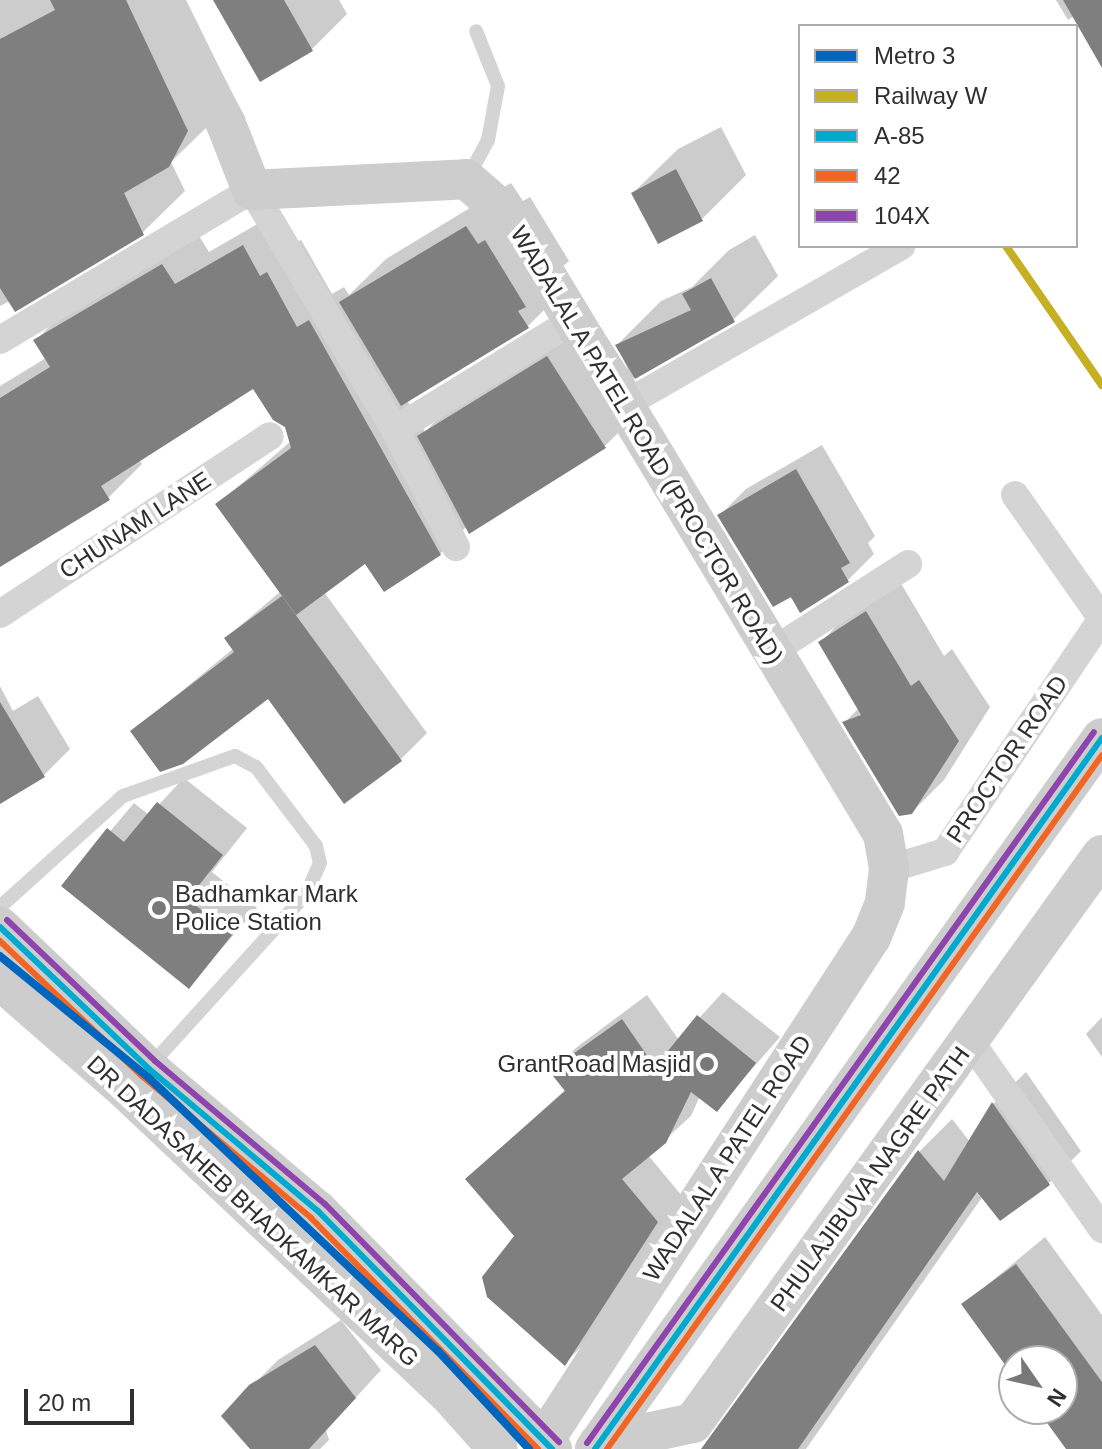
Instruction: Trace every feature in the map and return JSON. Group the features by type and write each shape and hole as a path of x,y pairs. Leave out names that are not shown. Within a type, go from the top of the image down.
{"street":[{"path":"161,0 226,124 252,190 395,430 456,547"},
{"path":"0,340 252,190 466,179"},
{"name":"WADALAL A PATEL ROAD (PROCTOR ROAD)","path":"466,179 512,219 622,406 883,834 889,869"},
{"path":"622,406 898,248"},
{"path":"395,430 572,321"},
{"name":"CHUNAM LANE","path":"0,614 270,436"},
{"name":"PROCTOR ROAD","path":"889,869 945,852 1102,618 1015,495"},
{"path":"771,652 908,564"},
{"path":"600,1442 1102,738"},
{"name":"PHULAJIBUVA NAGRE PATH","path":"600,1442 693,1423 1102,855"},
{"name":"WADALAL A PATEL ROAD","path":"548,1444 871,937 885,903 889,869"},
{"name":"DR DADASAHEB BHADKAMKAR MARG","path":"0,927 137,1079 447,1392 498,1449"},
{"name":"DR DADASAHEB BHADKAMKAR MARG","path":"0,980 318,1211 548,1444"},
{"path":"970,1041 1102,1229"}],"lane":[{"path":"466,179 488,140 498,86 476,31"},
{"path":"0,907 123,796 235,756 256,767 316,846 320,863 306,894 137,1079"}],"building":[{"path":"50,0 126,0 188,131 169,167 124,193 144,235 15,312 0,288 0,39 55,10"},
{"path":"213,0 284,0 313,51 260,82"},
{"path":"1063,0 1102,0 1102,68 1078,24"},
{"path":"676,169 703,221 658,244 631,193"},
{"path":"466,226 478,244 485,240 526,307 518,311 529,328 401,406 339,302"},
{"path":"243,245 260,276 267,272 297,327 309,320 441,555 384,592 365,564 296,615 215,504 291,448 285,427 273,420 253,389 101,486 110,500 0,567 0,398 50,367 33,340 162,264 175,284"},
{"path":"711,278 735,322 635,379 615,345 691,310 682,294"},
{"path":"547,356 606,448 469,534 417,436"},
{"path":"796,469 850,563 841,568 849,582 800,613 791,597 773,607 717,515"},
{"path":"282,596 402,761 344,804 268,699 183,764 160,772 130,731 234,652 224,638"},
{"path":"866,611 911,686 919,680 959,741 912,814 899,816 842,722 861,715 818,642"},
{"path":"0,702 45,777 0,804"},
{"path":"157,802 223,855 188,899 232,935 189,989 61,886 107,828 124,842"},
{"path":"697,1015 756,1063 717,1112 691,1092 666,1143 622,1179 658,1222 565,1366 487,1297 482,1277 514,1236 465,1179 565,1091 549,1071 622,1019 655,1067"},
{"path":"992,1102 1050,1185 1000,1221 977,1192 798,1449 701,1449 918,1150 944,1181"},
{"path":"1016,1264 1075,1345 998,1345 998,1355 961,1304"},
{"path":"315,1345 356,1398 309,1449 250,1449 221,1416 249,1385"},
{"path":"1078,1349 1102,1382 1102,1449 1066,1449 1049,1425 1078,1425"}],"metro line":[{"name":"3","path":"0,956 149,1078 438,1351 529,1449"}],"rail line":[{"name":"W","path":"1007,248 1102,385"}],"transit line":[{"name":"104X","path":"587,1443 1094,732"},
{"name":"A-85","path":"595,1449 1102,738"},
{"name":"42","path":"607,1449 1102,755"},
{"name":"104X","path":"7,920 155,1061 325,1204 559,1442"},
{"name":"A-85","path":"0,927 148,1068 318,1211 552,1449"},
{"name":"42","path":"0,941 142,1076 311,1218 538,1449"}],"place":[{"name":"Badhamkar Mark Police Station","path":"159,908"},
{"name":"GrantRoad Masjid","path":"707,1064"}]}
